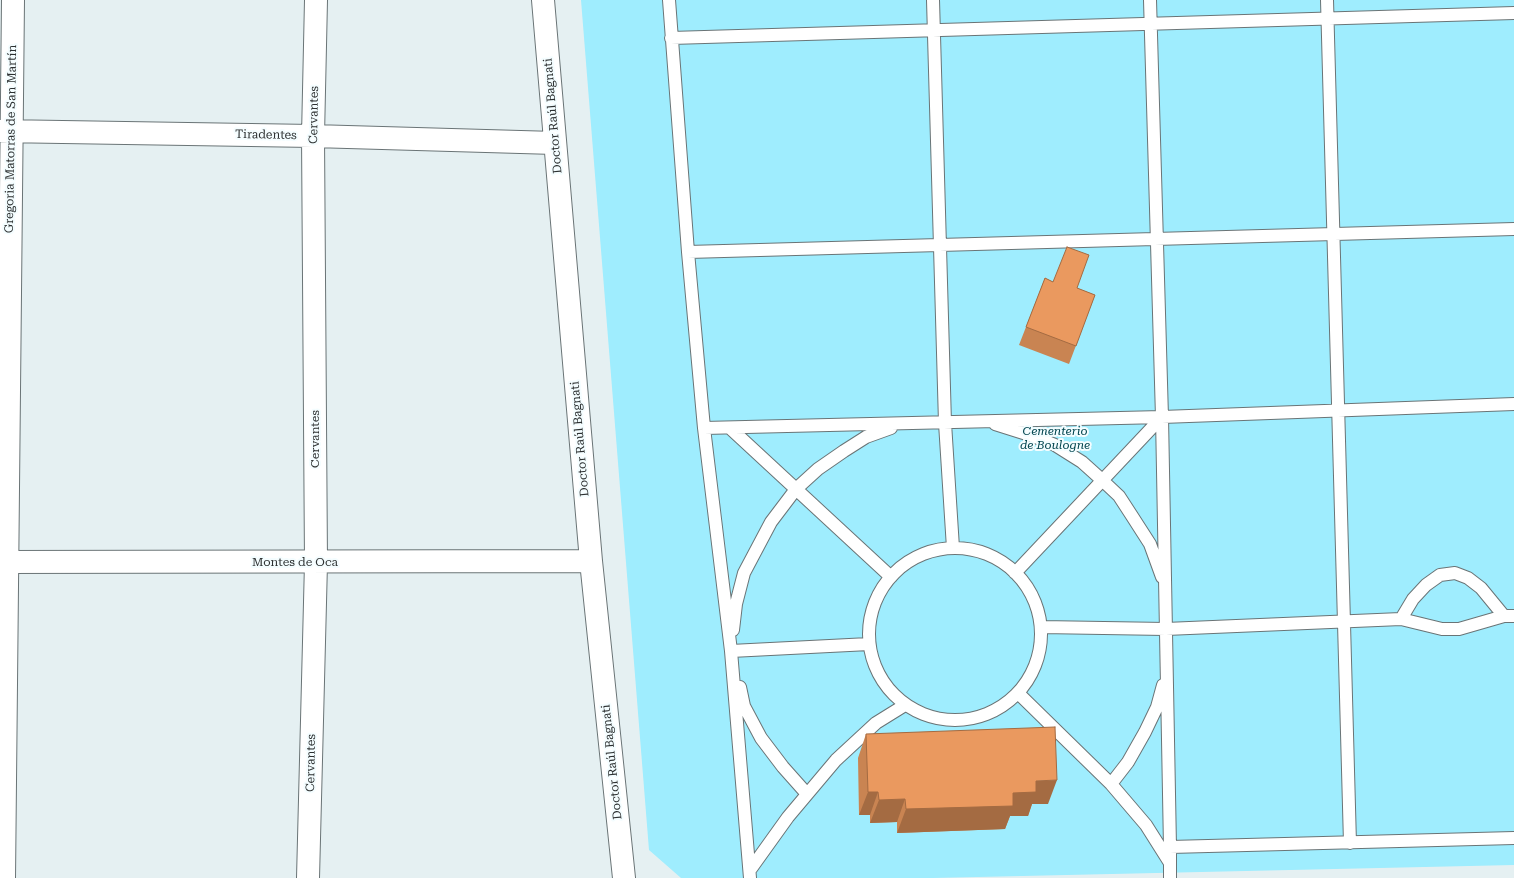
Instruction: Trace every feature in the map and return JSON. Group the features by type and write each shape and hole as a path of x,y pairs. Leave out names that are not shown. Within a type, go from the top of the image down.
{"street":[{"name":"Gregoria Matorras de San Martín","path":"4,878 3,562 6,131 12,0"},
{"name":"Cervantes","path":"308,878 316,563 313,136 316,0"},
{"name":"Doctor Raúl Bagnati","path":"543,0 591,562 624,878"},
{"name":"Tiradentes","path":"6,131 313,136 555,143"},
{"name":"Montes de Oca","path":"3,562 591,562"}],"lane":[{"path":"669,0 688,252 704,428 731,651 750,874"},
{"path":"933,0 944,423 953,548"},
{"path":"1150,0 1152,22 1162,416 1170,878"},
{"path":"1327,0 1350,842"},
{"path":"671,38 1152,22 1514,13"},
{"path":"688,252 1514,229"},
{"path":"704,428 944,423 1514,404"},
{"path":"1015,573 1162,416"},
{"path":"987,421 1055,445 1082,462 1102,480 1119,496 1150,544 1165,586"},
{"path":"807,794 783,767 761,738 744,706 731,651 736,604 744,573 771,522 796,489 818,469 849,447 866,437 902,424"},
{"path":"730,428 891,577"},
{"path":"953,548 976,551 998,559 1015,573 1028,589 1037,607 1041,627 1040,651 1032,674 1018,693 999,708 976,718 951,720 927,716 905,705 887,689 875,668 869,644 870,620 877,597 891,577 908,562 930,552 953,548"},
{"path":"1401,619 1413,599 1426,585 1440,575 1455,573 1468,578 1481,588 1509,616"},
{"path":"1041,627 1166,629 1401,619 1442,629 1459,629 1509,616"},
{"path":"731,651 869,644"},
{"path":"1111,784 1128,762 1145,732 1157,707 1167,672"},
{"path":"1018,693 1111,784 1146,825 1170,864"},
{"path":"750,874 788,817 836,760 876,723 905,705"},
{"path":"1170,847 1514,838"}],"green space":[{"name":"Cementerio de Boulogne","path":"581,0 1514,0 1514,865 933,878 681,878 649,850"}],"building":[{"path":"1067,247 1089,255 1077,288 1095,295 1076,346 1026,327 1045,278 1053,282"},
{"path":"1055,727 1057,780 1036,781 1036,792 1013,793 1013,806 906,809 905,799 879,800 878,792 868,792 866,734"}]}
